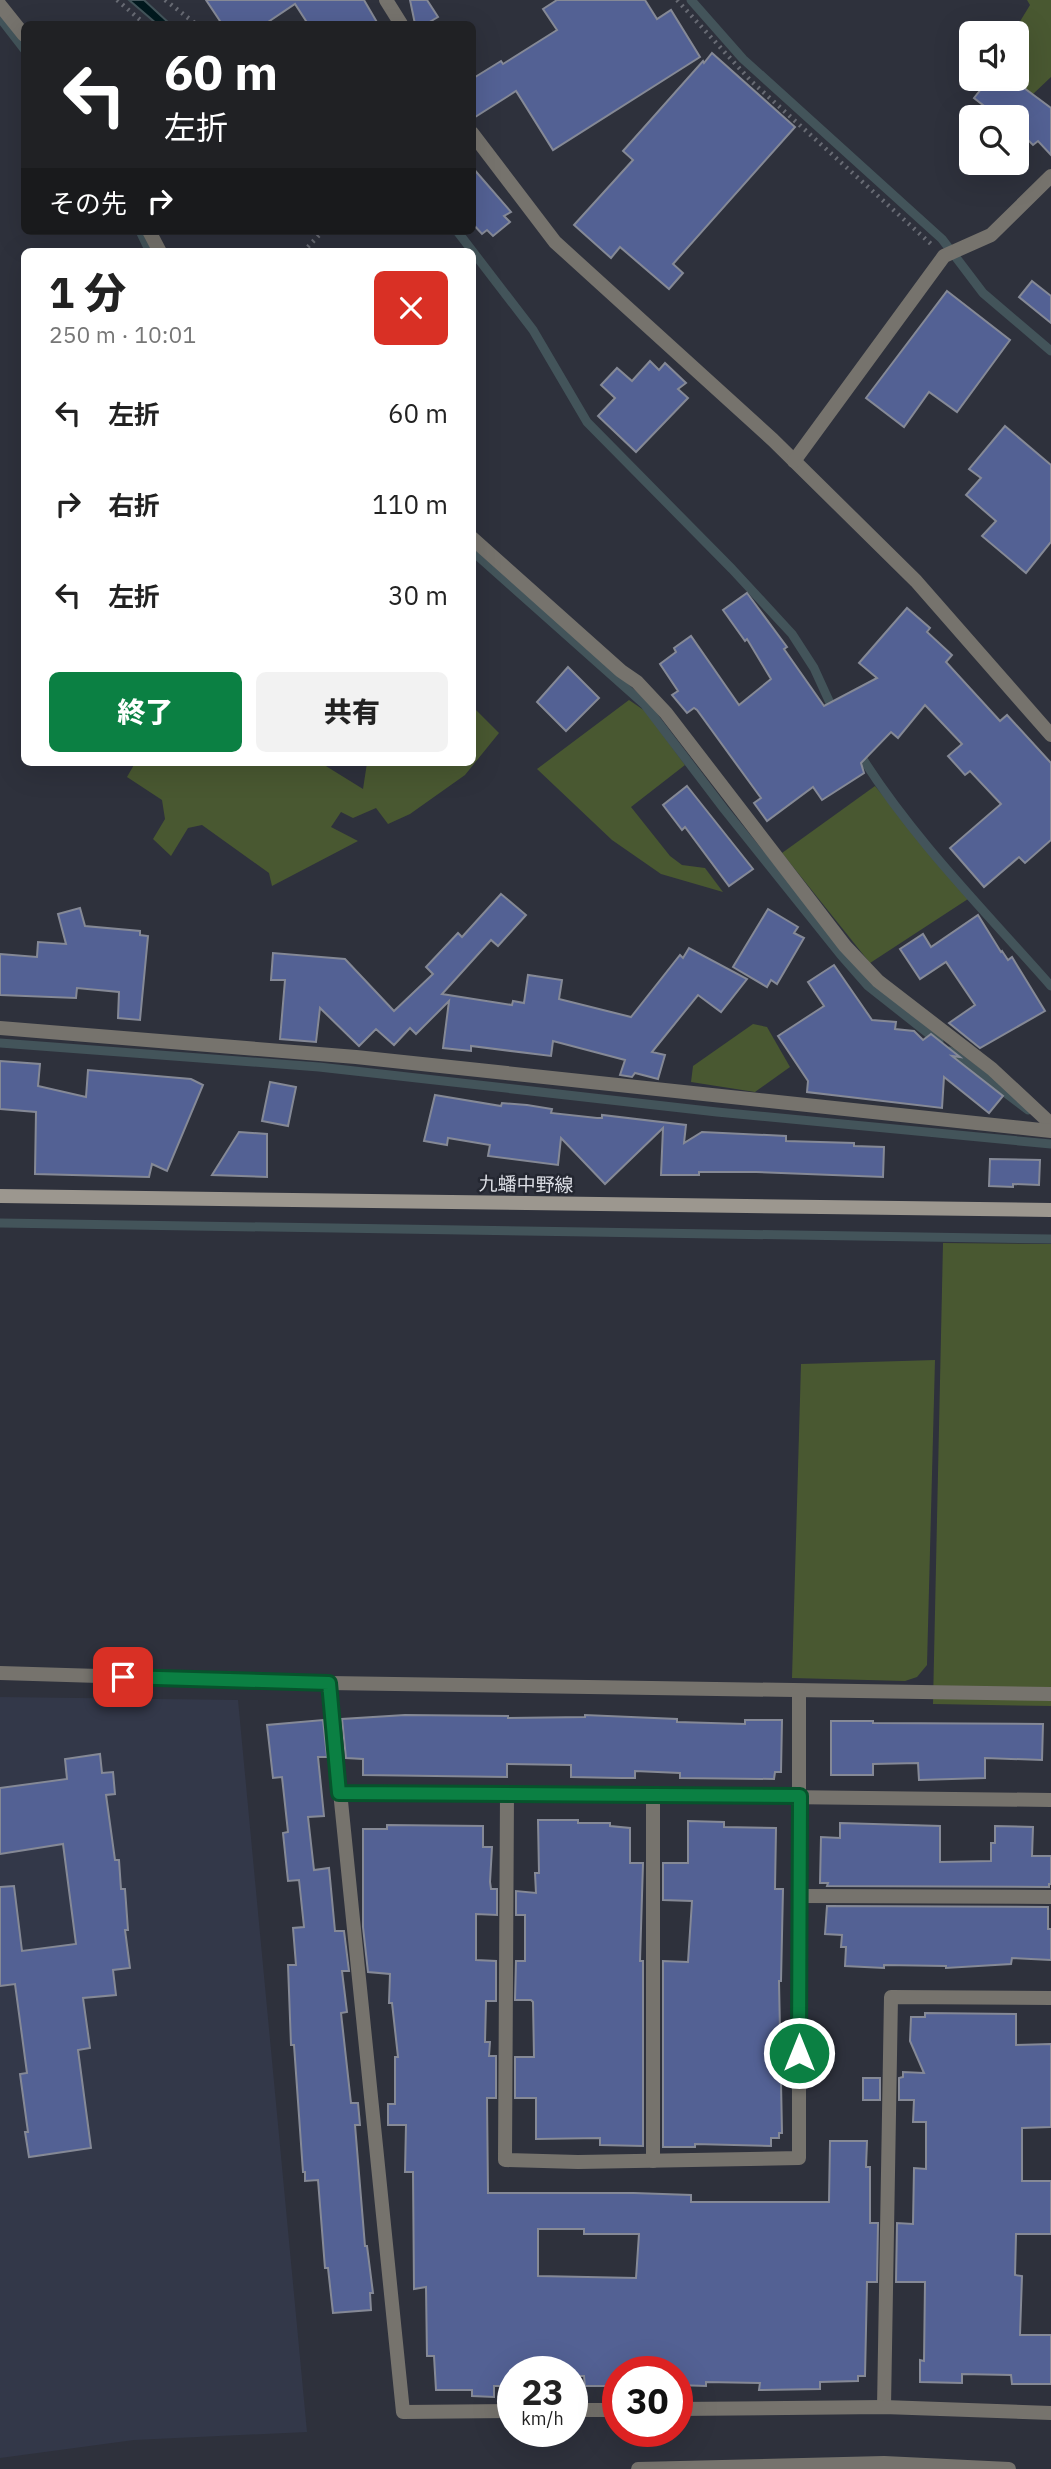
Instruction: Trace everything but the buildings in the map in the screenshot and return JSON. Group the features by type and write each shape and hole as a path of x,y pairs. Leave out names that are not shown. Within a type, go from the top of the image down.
{"main road":[{"name":"九蟠中野線","path":"0,1196 1051,1210"}],"street":[{"path":"386,0 399,21"},
{"path":"0,5 21,31"},
{"path":"476,139 555,243 794,461 916,581 1051,735"},
{"path":"794,461 948,254 991,235 1051,176"},
{"path":"476,542 621,671 637,682 666,713 845,946 878,981 992,1069 1051,1124"},
{"path":"0,1028 356,1057 1051,1130"},
{"path":"0,1673 329,1683 1051,1694"},
{"path":"329,1683 403,2412 497,2411"},
{"path":"507,1793 505,2160 578,2162 799,2158 799,1691"},
{"path":"339,1793 1051,1800"},
{"path":"653,1795 653,2161"},
{"path":"800,1896 1051,1897"},
{"path":"884,2407 891,1997 1051,1998"},
{"path":"693,2409 884,2407 1051,2413"},
{"path":"638,2469 884,2463 1009,2469"}],"path":[{"path":"117,0 142,21"},
{"path":"164,0 191,21"},
{"path":"677,0 751,81 948,254"},
{"path":"307,248 319,235"}],"shaded area":[{"path":"129,0 144,0 167,21 154,21"},
{"path":"0,1697 238,1700 307,2432 134,2440 0,2458"}],"green space":[{"path":"1027,0 1051,0 1051,77 1032,95 1026,91 1029,91 1029,21 1020,21 1030,5"},
{"path":"629,700 645,711 685,765 631,807 670,856 682,865 705,868 723,892 661,874 612,840 537,769"},
{"path":"476,710 499,733 476,761"},
{"path":"133,766 326,766 363,789 367,766 472,766 465,775 410,814 388,824 376,808 353,818 341,812 331,827 358,841 272,886 269,873 202,825 188,828 171,856 153,839 165,819 162,800 127,777"},
{"path":"875,786 968,899 870,963 782,853"},
{"path":"753,1024 767,1027 790,1067 755,1092 691,1082 693,1066"},
{"path":"943,1243 1051,1244 1051,1706 933,1704"},
{"path":"935,1360 927,1665 917,1677 905,1681 792,1678 801,1364"}],"waterway":[{"path":"691,0 743,59 942,239 983,293 1051,351"},
{"path":"0,18 21,45"},
{"path":"142,235 148,248"},
{"path":"460,235 470,248"},
{"path":"476,256 533,330 587,422 792,634 814,668 835,714"},
{"path":"476,555 645,705 840,954 868,986 939,1042"},
{"path":"859,753 902,815 975,902 1051,986"},
{"path":"0,1043 319,1067 717,1112 1051,1144"},
{"path":"950,1051 1028,1110"},
{"path":"0,1223 1051,1239"}],"route":[{"path":"123,1677 329,1683 339,1793 800,1796 799,2053"}]}
